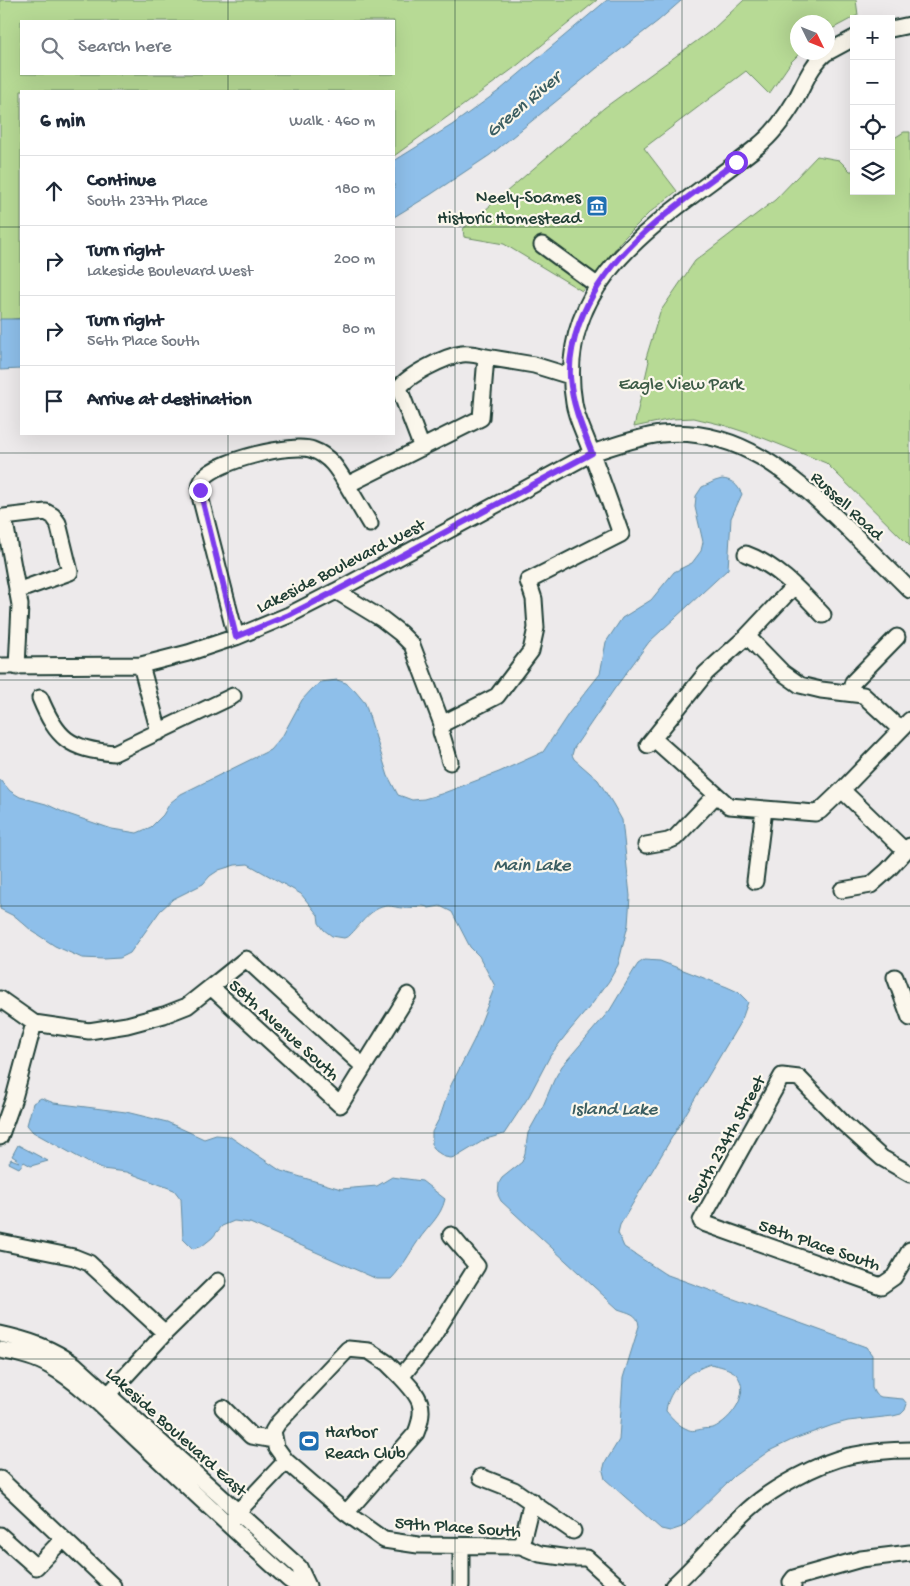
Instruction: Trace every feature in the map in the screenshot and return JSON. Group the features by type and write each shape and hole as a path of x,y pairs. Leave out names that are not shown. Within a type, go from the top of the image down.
{"street":[{"path":"895,28 910,25"},
{"path":"835,48 850,40"},
{"path":"442,724 497,696 531,651 536,628 534,599 528,581 621,534 574,405 570,376 574,339 584,310 609,270 624,253 657,222 759,145 779,124 810,73 821,60"},
{"path":"542,245 598,286"},
{"path":"422,448 400,388 403,383 414,376 448,358 472,353 534,365 570,376"},
{"path":"346,485 480,418 486,357"},
{"name":"Lakeside Boulevard West","path":"0,666 141,665 188,653 236,637 289,615 336,591 592,453 629,440 662,434 694,434 725,441 755,453 782,470"},
{"path":"236,637 201,500 201,482 209,473 265,452 300,447 311,449 330,460 370,524"},
{"name":"Russell Road","path":"782,470 810,492 910,590"},
{"path":"17,591 70,572 58,523 53,516 46,512 4,517 17,591 20,605 17,667"},
{"path":"746,554 769,564 824,615"},
{"path":"747,636 783,672 800,685 821,690 863,695 905,724 820,811 815,813 729,806 651,742 706,673 747,636 794,586"},
{"path":"336,591 382,619 412,645 442,724 441,732 450,762"},
{"path":"850,692 854,682 897,637"},
{"path":"141,665 158,732"},
{"path":"40,698 49,720 61,736 76,745 93,751 114,753 233,696"},
{"path":"842,790 908,848 871,885 842,890"},
{"path":"646,845 675,838 716,795"},
{"path":"755,881 764,809"},
{"path":"211,987 246,959 363,1066 408,995"},
{"path":"895,977 910,1018"},
{"name":"58th Avenue South","path":"34,1023 89,1031 127,1024 164,1015 187,1006 211,987 340,1105 363,1066"},
{"path":"0,999 34,1023 14,1098 0,1136"},
{"name":"South 234th Street","path":"701,1221 782,1076 799,1078 842,1122 882,1158 910,1174"},
{"name":"58th Place South","path":"701,1221 881,1286 894,1277 910,1250"},
{"path":"401,1377 430,1341 477,1266 451,1235"},
{"path":"0,1242 74,1257 89,1263 165,1333"},
{"path":"109,1394 165,1333 218,1281"},
{"name":"Lakeside Boulevard East","path":"0,1334 39,1344 60,1354 75,1365 299,1567 308,1586"},
{"path":"223,1408 252,1436 274,1436 278,1423 348,1349 369,1351 387,1363 415,1392 421,1406 422,1419 416,1434 346,1513"},
{"name":"Lakeside Boulevard East","path":"0,1350 25,1355 49,1365 63,1374 99,1404 227,1524 298,1586"},
{"name":"59th Place South","path":"274,1436 276,1447 286,1461 346,1513 384,1540 418,1545 521,1546 540,1554 569,1558 587,1558 618,1586"},
{"path":"673,1586 750,1508 785,1484 832,1461 849,1456 880,1451 910,1450"},
{"path":"227,1524 286,1461"},
{"path":"481,1477 514,1490 573,1531"},
{"path":"0,1479 113,1586"},
{"path":"521,1546 532,1501"},
{"path":"0,1534 36,1567 63,1539"},
{"path":"461,1546 461,1586"},
{"path":"792,1586 791,1582 794,1578 861,1559 910,1553"}],"green space":[{"path":"0,0 597,0 514,68 395,155 395,90 20,90 20,318 0,321"},
{"path":"744,0 856,0 858,15 850,15 850,19 835,27 835,15 790,15 790,60 793,60 769,94 746,71 644,148 677,191 649,213 622,240 582,291 504,244 464,237 463,229 604,108 712,30"},
{"name":"Eagle View Park","path":"904,132 910,132 910,546 826,463 763,438 694,418 672,419 634,427 649,361 646,358 660,312 695,261 775,200 817,156 839,160 850,171 850,195 895,195 895,138"}],"water":[{"name":"Green River","path":"607,0 682,0 490,155 395,216 395,160 452,125 500,90"},
{"path":"0,319 20,319 20,369 0,370"},
{"name":"Main Lake","path":"722,479 734,483 742,494 731,518 728,569 649,642 574,748 572,755 574,759 598,780 622,820 630,896 628,925 618,965 609,981 550,1056 529,1096 504,1134 486,1139 458,1156 451,1158 445,1157 436,1151 432,1145 432,1132 440,1117 450,1087 474,1040 495,986 479,956 470,947 452,912 440,906 429,908 423,906 407,908 382,907 366,917 349,936 344,938 332,936 324,930 319,923 318,915 301,894 248,864 235,865 219,870 203,884 173,899 160,911 130,953 120,958 103,959 82,958 55,946 32,931 16,917 0,909 0,779 10,791 20,797 46,804 65,813 112,829 137,833 151,827 163,815 170,803 181,794 270,750 283,735 302,700 321,682 337,680 346,683 365,703 388,776 398,795 412,800 441,794 499,772 543,752 569,713 600,674 606,642 622,618 651,600 674,572 692,563 701,551 703,542 695,507 696,496 702,487"},
{"name":"Island Lake","path":"644,960 660,961 738,992 748,1002 742,1019 620,1225 618,1233 624,1247 665,1274 866,1347 872,1355 872,1388 875,1394 881,1397 903,1399 907,1404 901,1414 848,1421 833,1425 794,1439 769,1451 734,1476 682,1527 670,1531 661,1529 605,1479 603,1471 605,1463 619,1440 623,1378 639,1326 637,1318 618,1309 501,1201 498,1195 499,1183 502,1178 522,1162 528,1133 562,1066 610,1010 638,964","holes":["711,1364 728,1369 736,1374 742,1389 740,1397 732,1412 720,1424 713,1428 689,1430 678,1424 666,1411 668,1403 671,1395 681,1382 695,1371"]},
{"path":"41,1098 54,1103 126,1112 167,1122 204,1139 216,1135 229,1136 281,1171 341,1189 377,1186 392,1177 422,1181 445,1199 437,1216 391,1279 377,1279 250,1223 234,1221 222,1226 202,1246 193,1249 183,1239 181,1199 174,1190 127,1172 102,1169 33,1132 27,1125 33,1103"},
{"path":"18,1145 48,1161 31,1166 24,1162 19,1168 9,1163 11,1159 19,1162 12,1156"}],"place":[{"name":"Neely-Soames Historic Homestead","path":"597,206"},
{"name":"Harbor Reach Club","path":"309,1441"}],"route":[{"path":"200,490 236,637 289,615 336,591 592,453 574,405 570,376 574,339 584,310 609,270 624,253 672,209 736,162"}]}
